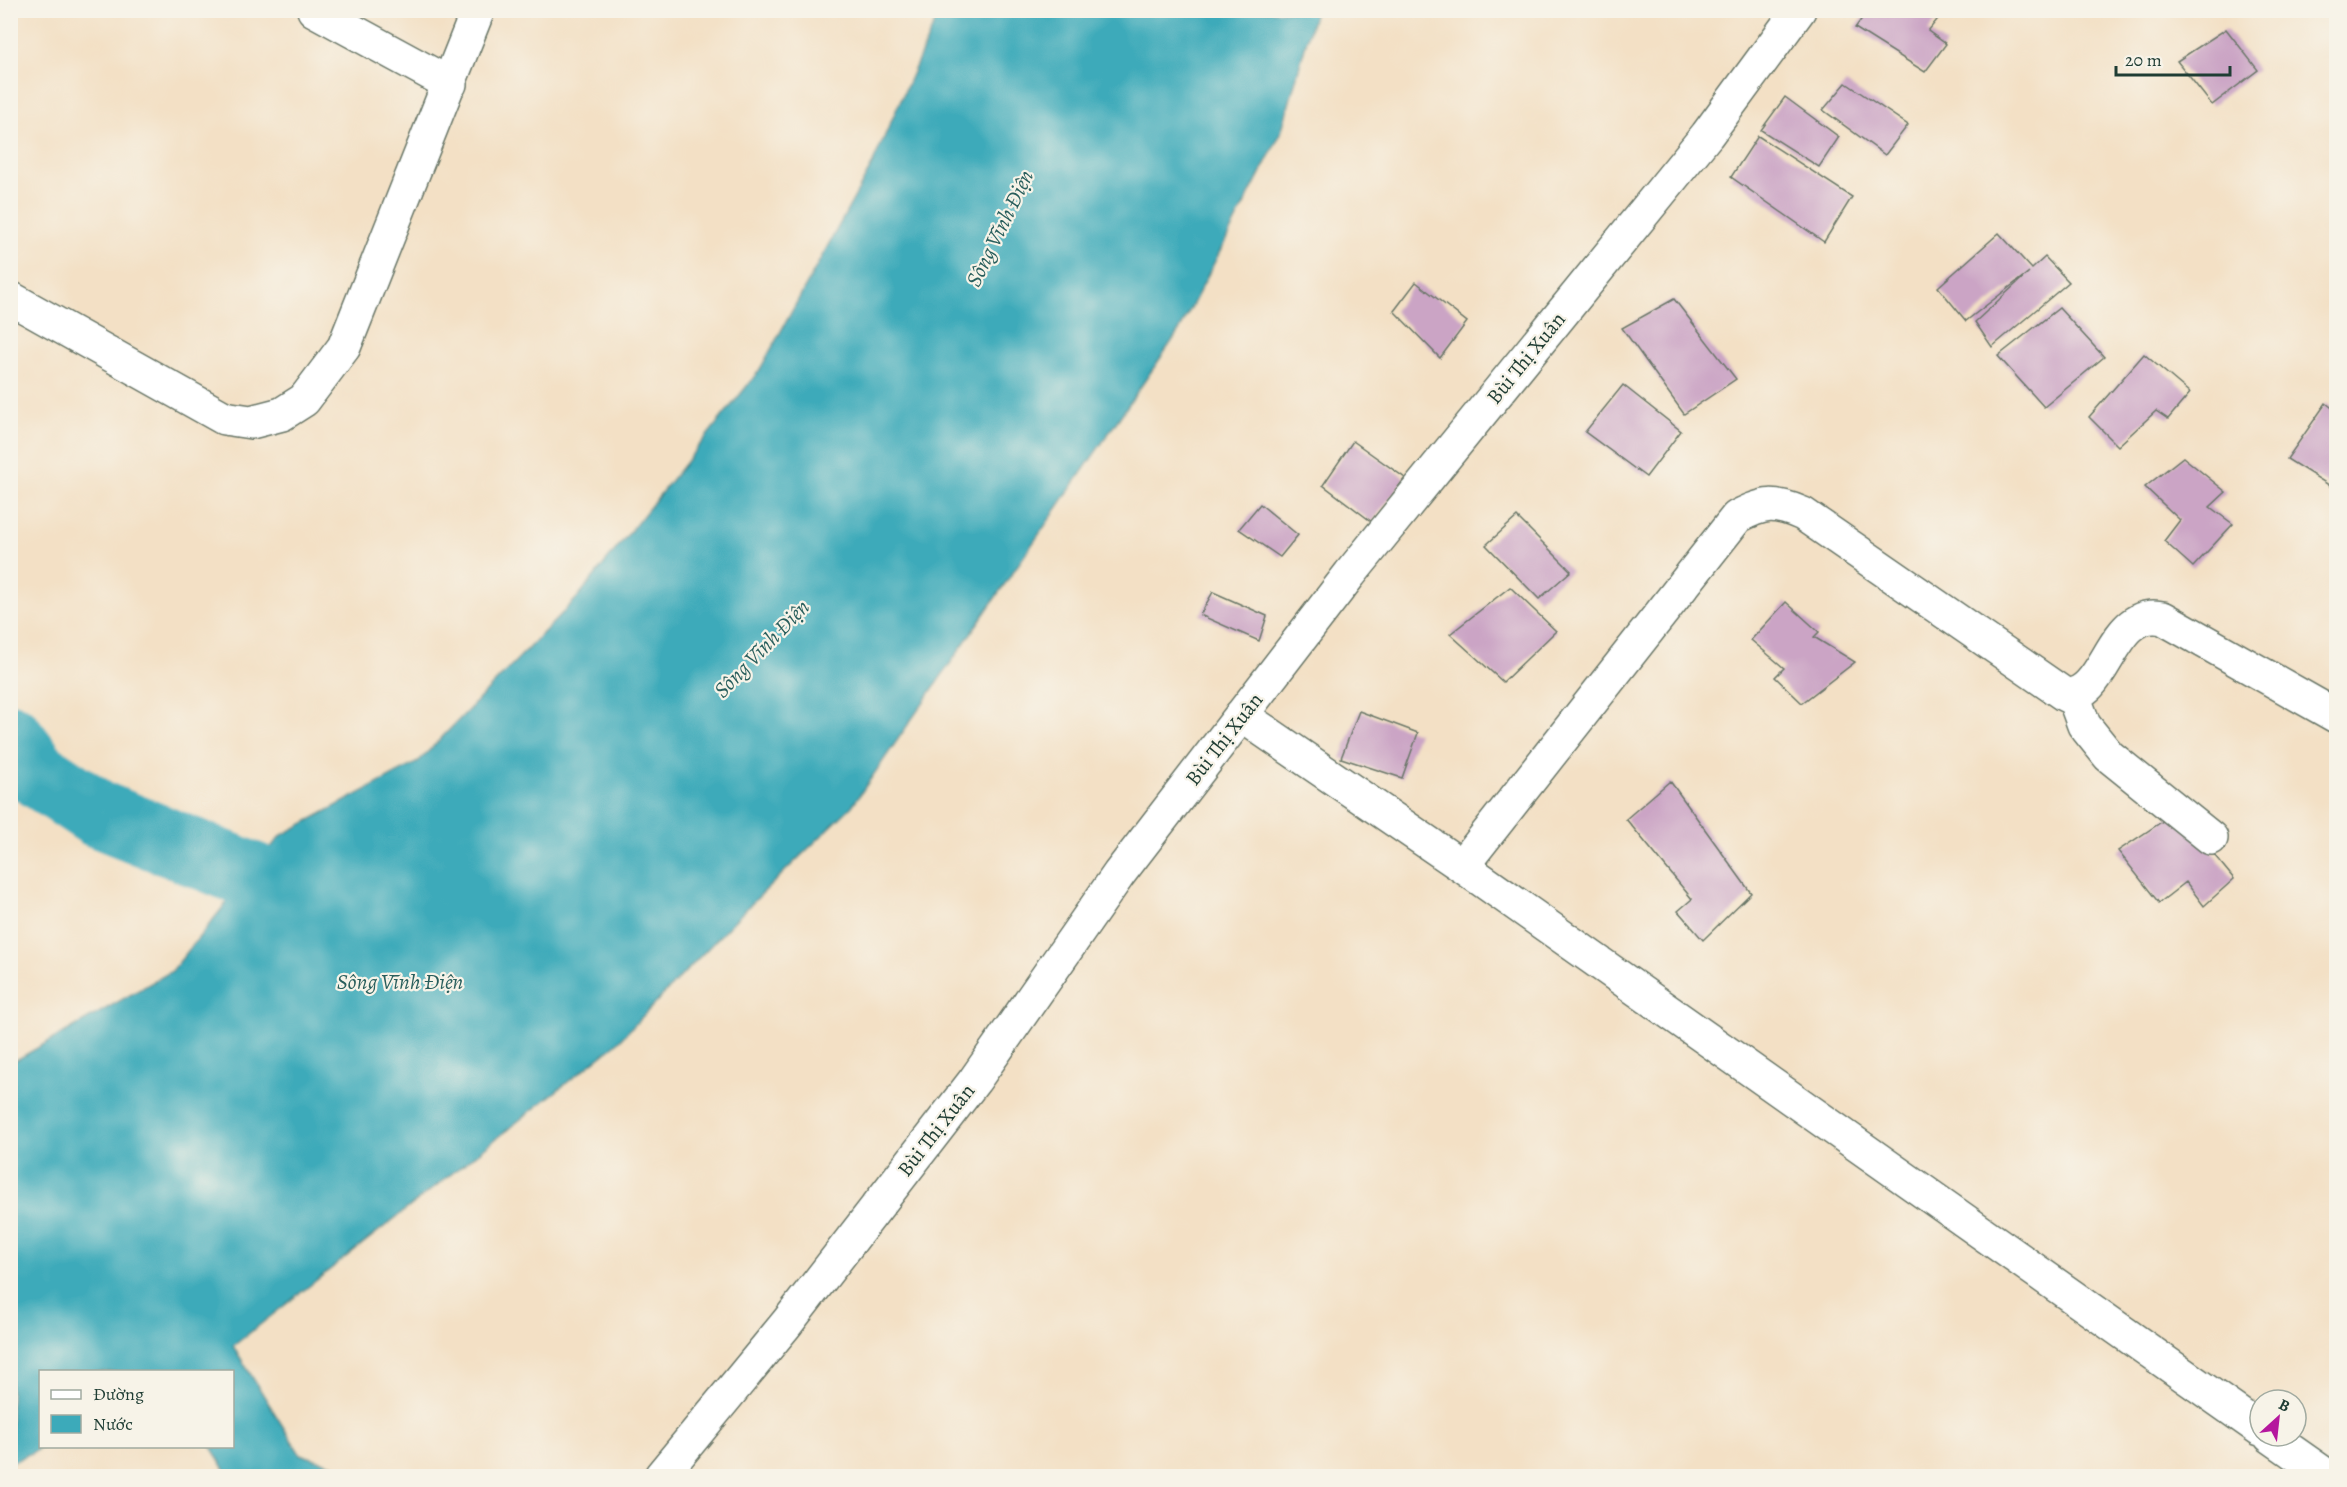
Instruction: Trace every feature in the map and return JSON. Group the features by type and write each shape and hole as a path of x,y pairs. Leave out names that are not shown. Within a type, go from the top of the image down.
{"street":[{"path":"314,10 450,84"},
{"path":"10,298 224,418 251,422 282,414 304,400 344,347 478,10"},
{"name":"Bùi Thị Xuân","path":"661,1476 787,1323 968,1089 1119,874 1350,574 1707,135 1799,10"},
{"path":"1462,866 1737,517 1767,504 1784,506 1803,514 2055,689 2073,695 2088,686 2126,630 2145,617 2153,616 2163,618 2337,716"},
{"path":"2073,695 2084,725 2102,749 2211,838"},
{"path":"1241,715 1462,866 2248,1421"},
{"path":"2287,1448 2327,1476"}],"water":[{"name":"Sông Vĩnh Điện","path":"940,11 1315,11 1281,133 1179,331 852,806 739,916 616,1044 233,1346 300,1454 368,1476 226,1476 225,1469 212,1448 234,1448 234,1370 39,1370 39,1448 41,1448 11,1463 11,1063 172,971 280,836 418,762 576,599 759,371 871,167"}],"building":[{"path":"1868,10 1945,10 1928,31 1946,44 1925,72 1855,28"},
{"path":"2226,29 2258,70 2212,105 2177,61"},
{"path":"1846,83 1908,125 1885,155 1823,110"},
{"path":"1785,97 1839,137 1819,167 1761,130"},
{"path":"1758,136 1852,197 1824,242 1731,177"},
{"path":"1999,233 2032,269 2045,257 2069,282 1992,347 1975,322 2029,272 1966,321 1938,287"},
{"path":"1416,282 1467,322 1440,358 1394,311"},
{"path":"1674,299 1736,379 1684,414 1622,328"},
{"path":"2059,308 2104,357 2044,407 1998,356"},
{"path":"2144,354 2190,393 2168,419 2156,411 2118,446 2089,417"},
{"path":"1623,385 1681,431 1646,477 1585,432"},
{"path":"2326,403 2336,411 2336,494 2329,485 2287,459"},
{"path":"1353,441 1405,478 1372,522 1323,485"},
{"path":"2183,457 2226,492 2210,507 2233,524 2193,567 2164,541 2180,520 2145,487"},
{"path":"1260,504 1298,535 1280,557 1239,529"},
{"path":"1517,517 1571,571 1539,599 1486,545"},
{"path":"1510,587 1556,631 1503,682 1450,634"},
{"path":"1213,592 1267,616 1259,641 1200,615"},
{"path":"1786,602 1819,632 1814,637 1855,662 1802,703 1775,677 1784,668 1751,640"},
{"path":"1359,711 1418,733 1402,778 1341,758"},
{"path":"1670,781 1751,893 1703,940 1678,911 1692,899 1626,819"},
{"path":"2178,811 2234,879 2204,906 2186,882 2159,903 2118,851"}],"waterway":[{"path":"10,737 38,774 98,814 335,909"}]}
